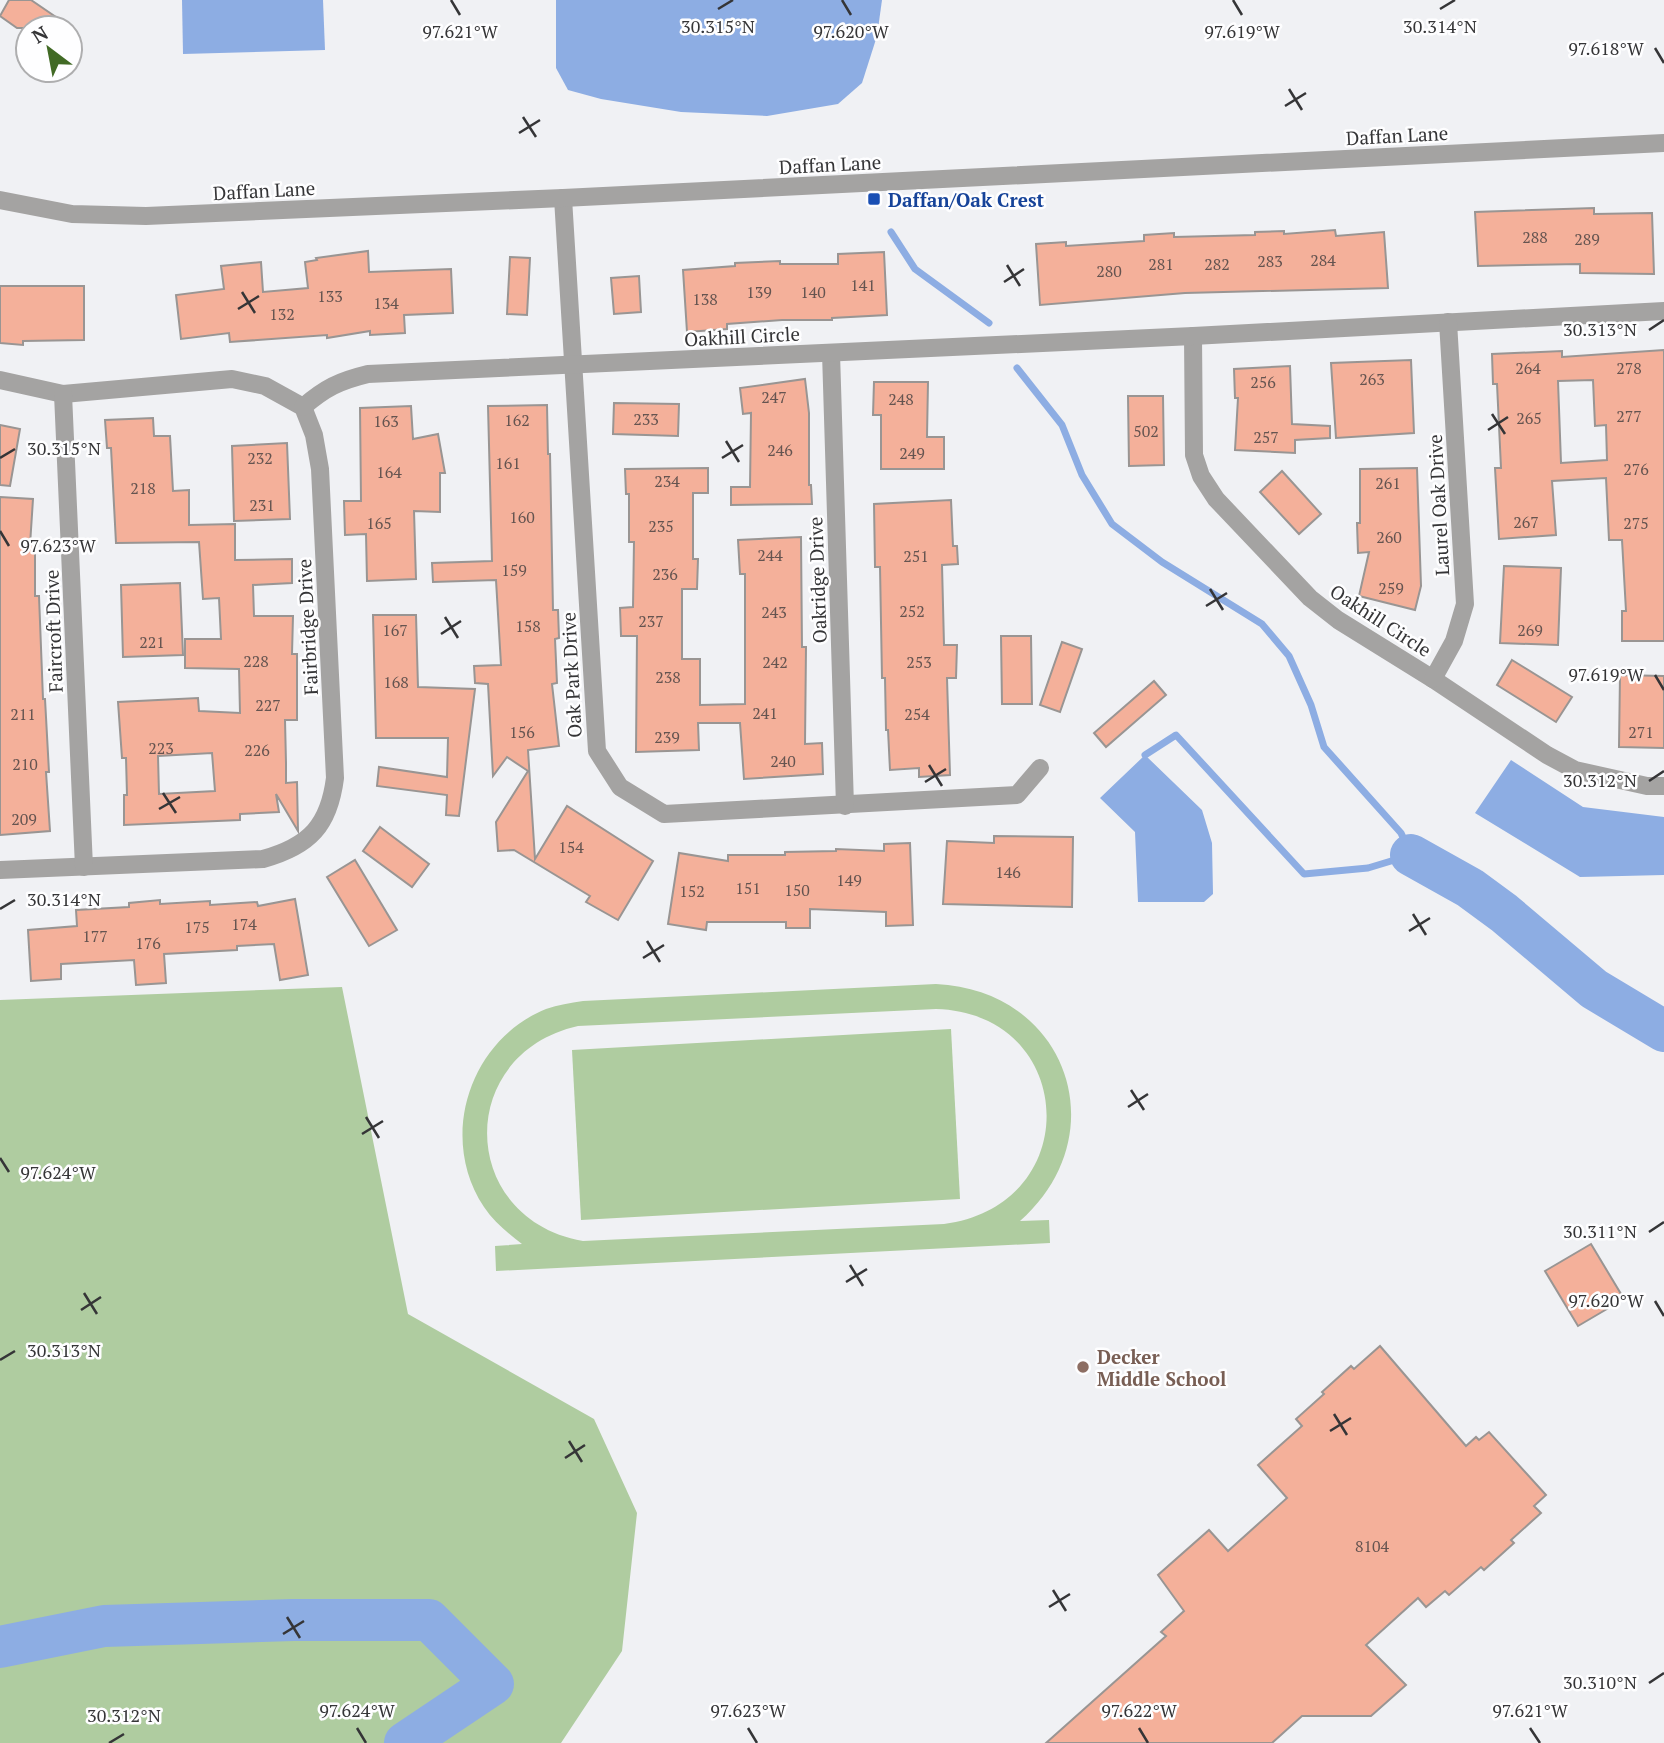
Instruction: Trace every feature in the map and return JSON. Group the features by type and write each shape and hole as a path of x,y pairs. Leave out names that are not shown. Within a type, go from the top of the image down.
{"street":[{"name":"Daffan Lane","path":"0,200 72,214 146,216 1664,143"},
{"name":"Oak Park Drive","path":"563,198 597,751 620,787 664,814 845,806 1017,795 1040,768"},
{"name":"Oakhill Circle","path":"303,407 323,390 342,380 368,374 1193,336 1664,310"},
{"name":"Laurel Oak Drive","path":"1433,679 1454,641 1465,604 1448,322"},
{"name":"Oakhill Circle","path":"1193,336 1194,455 1201,476 1216,499 1310,598 1338,620 1547,755 1575,770 1647,786 1664,786"},
{"name":"Oakridge Drive","path":"831,353 845,806"},
{"path":"0,380 64,394 232,379 265,386 303,407"},
{"name":"Faircroft Drive","path":"64,394 84,867"},
{"name":"Fairbridge Drive","path":"0,870 264,859 286,852 309,838 324,820 332,800 335,778 322,496 314,435 303,407"}],"green space":[{"path":"936,984 981,992 1018,1011 1046,1039 1064,1072 1071,1109 1067,1148 1050,1186 1020,1221 1049,1220 1050,1243 496,1271 495,1246 522,1244 488,1212 470,1180 463,1151 463,1122 469,1094 480,1067 497,1043 519,1024 546,1009 583,1001","holes":["936,1009 983,1019 1017,1042 1038,1074 1046,1111 1041,1149 1023,1183 990,1209 944,1224 583,1241 542,1227 512,1202 494,1171 487,1136 492,1101 509,1068 537,1042 578,1026"]},
{"path":"342,987 408,1314 594,1419 637,1513 622,1651 561,1743 0,1743 0,1000"},
{"path":"951,1029 960,1199 581,1220 572,1050"}],"water":[{"path":"182,0 323,0 325,50 183,54"},
{"path":"556,0 882,0 877,36 862,83 838,104 767,116 681,112 601,99 568,90 556,68"},
{"path":"1145,755 1202,810 1212,843 1213,894 1204,902 1138,902 1135,832 1100,798"},
{"path":"1511,760 1583,807 1664,817 1664,875 1580,877 1475,813"}],"building":[{"path":"9,0 31,0 52,14 14,14 14,26 0,16"},
{"path":"1594,208 1594,214 1652,213 1654,274 1580,273 1580,264 1478,266 1475,212"},
{"path":"1335,230 1336,236 1384,232 1388,288 1185,293 1040,305 1036,244 1066,242 1066,246 1144,241 1144,235 1174,233 1174,237"},
{"path":"368,251 369,272 451,269 453,313 404,315 405,333 370,335 370,331 327,338 327,335 230,342 229,333 181,339 176,295 224,289 221,266 261,262 263,292 308,288 305,262"},
{"path":"884,252 887,315 727,324 727,329 687,332 683,270 735,266 735,263 780,261 780,264 838,264 838,254"},
{"path":"510,257 530,258 527,315 507,314"},
{"path":"639,276 641,312 614,314 611,278"},
{"path":"0,286 84,286 84,340 23,341 23,345 0,343"},
{"path":"1664,350 1664,641 1622,641 1622,611 1626,611 1622,540 1609,540 1606,478 1552,481 1556,535 1499,539 1495,468 1501,468 1497,384 1493,384 1492,354 1562,351 1562,357","holes":["1593,380 1595,426 1606,425 1607,460 1561,463 1558,381"]},
{"path":"1411,360 1414,433 1336,438 1331,363"},
{"path":"1290,366 1292,424 1330,426 1330,438 1295,440 1295,453 1235,450 1238,398 1235,398 1234,369"},
{"path":"805,379 812,504 731,505 731,487 750,487 751,413 743,414 740,388"},
{"path":"874,382 928,382 927,437 944,437 944,469 881,469 881,415 873,415"},
{"path":"1128,396 1163,396 1164,465 1129,466"},
{"path":"614,403 679,404 678,436 613,434"},
{"path":"547,405 553,610 558,610 559,638 555,639 557,683 552,684 559,746 528,750 535,859 567,806 653,861 618,920 586,902 590,896 514,850 498,851 496,822 528,771 507,757 493,776 488,684 475,683 474,666 501,665 496,580 433,582 432,563 492,561 488,406"},
{"path":"411,406 413,439 438,434 445,473 440,473 440,512 414,511 416,579 367,581 366,534 345,535 344,501 361,501 360,408"},
{"path":"153,418 154,436 170,436 173,491 189,490 189,525 235,524 235,560 292,559 292,583 253,585 254,616 293,616 292,654 297,654 297,720 285,720 286,783 297,782 298,831 276,794 279,812 240,814 240,820 124,825 124,795 127,795 126,758 122,758 118,702 198,698 199,711 240,713 239,669 185,668 185,639 221,639 219,598 203,599 199,542 116,543 111,448 107,448 105,420","holes":["212,753 215,791 159,794 158,756"]},
{"path":"0,425 20,429 10,486 0,485"},
{"path":"287,443 290,519 234,521 232,446"},
{"path":"708,468 708,493 693,493 693,559 698,559 697,589 682,589 682,659 700,659 700,705 745,704 745,574 740,574 738,540 801,537 802,647 806,647 805,744 822,743 823,774 744,779 740,723 698,723 699,750 636,752 637,636 621,636 620,608 633,607 634,542 629,542 629,494 626,494 625,469"},
{"path":"1417,468 1421,586 1415,610 1359,596 1369,552 1358,553 1357,523 1360,523 1360,469"},
{"path":"1282,471 1321,514 1299,534 1260,492"},
{"path":"0,497 33,499 30,545 35,545 35,596 39,596 50,831 0,835"},
{"path":"951,500 953,546 957,546 958,564 942,565 944,645 957,645 956,678 947,678 950,775 919,777 919,768 890,770 885,678 882,678 880,567 875,567 874,504"},
{"path":"1504,566 1561,568 1558,645 1500,643"},
{"path":"180,583 183,655 123,657 121,585"},
{"path":"373,615 416,615 418,687 475,689 459,816 446,815 447,795 377,786 379,767 447,777 448,738 376,738"},
{"path":"1001,636 1031,636 1032,704 1002,704"},
{"path":"1062,642 1082,649 1060,712 1040,705"},
{"path":"1512,660 1572,697 1556,722 1497,685"},
{"path":"1620,675 1664,676 1664,748 1619,747"},
{"path":"1154,681 1166,695 1106,747 1094,733"},
{"path":"380,827 429,864 412,887 363,851"},
{"path":"994,836 1073,837 1072,907 943,904 947,841 994,843"},
{"path":"910,843 913,925 886,926 886,912 810,909 810,928 786,928 786,922 707,922 706,930 668,924 679,853 728,861 728,855 785,855 785,852 836,849 884,851 884,844"},
{"path":"355,860 397,930 369,946 327,877"},
{"path":"295,899 308,975 280,980 274,944 237,946 237,950 164,954 166,983 136,985 134,960 61,964 61,979 31,981 28,930 77,926 76,910 129,907 129,903 160,900 160,904 210,901 210,905 257,902 258,906"},
{"path":"1591,1244 1624,1299 1578,1326 1545,1271"},
{"path":"1380,1346 1466,1446 1476,1437 1479,1440 1489,1432 1546,1495 1534,1506 1541,1513 1511,1540 1514,1543 1484,1570 1481,1567 1449,1595 1445,1591 1426,1607 1418,1598 1366,1645 1406,1685 1371,1716 1302,1716 1272,1743 1046,1743 1166,1636 1161,1632 1184,1611 1158,1575 1209,1530 1228,1551 1287,1498 1258,1465 1302,1426 1296,1419 1324,1394 1322,1392 1351,1366 1354,1369"}],"waterway":[{"path":"891,232 915,269 989,323"},
{"path":"1017,368 1062,425 1082,475 1112,524 1162,562 1262,624 1289,656 1311,705 1324,747 1401,833 1411,855 1368,868 1304,874 1176,735 1145,755"},
{"path":"1411,855 1470,888 1594,989 1664,1031"},
{"path":"0,1647 104,1626 293,1620 429,1620 493,1684 405,1743"}],"place":[{"name":"Daffan/Oak Crest","path":"874,199"},
{"name":"Decker Middle School","path":"1083,1367"}]}
